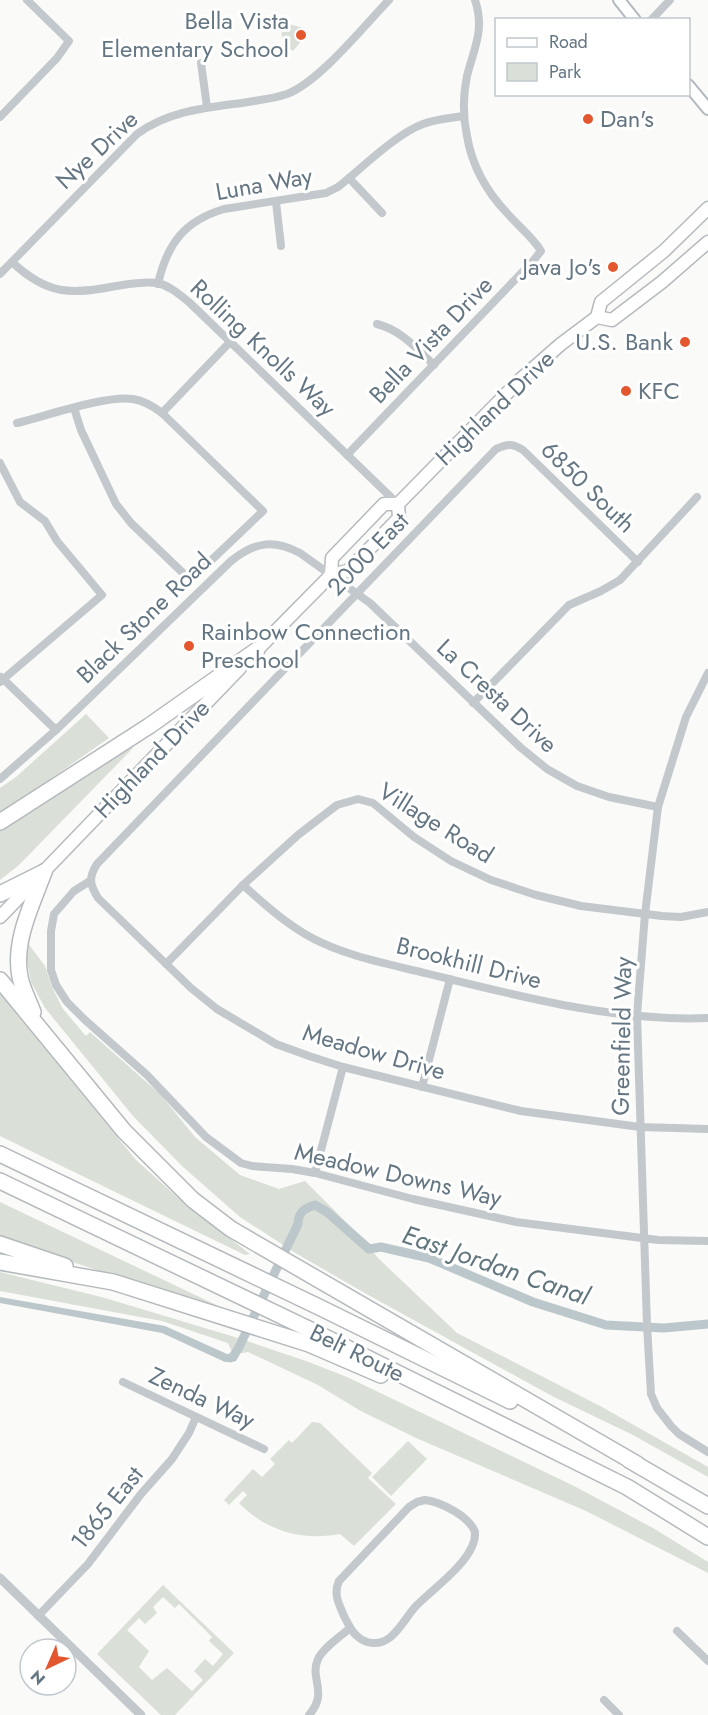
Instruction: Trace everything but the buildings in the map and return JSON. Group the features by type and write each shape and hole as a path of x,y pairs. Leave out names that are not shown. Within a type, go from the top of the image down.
{"highway":[{"path":"0,822 149,726 257,650"},
{"path":"0,894 44,873"},
{"path":"39,1026 20,978 18,957 23,929 44,873"},
{"path":"0,980 124,1131 193,1200 231,1229 637,1464"},
{"name":"Belt Route","path":"0,1154 332,1313 637,1464 708,1506"},
{"name":"Belt Route","path":"0,1181 317,1333 627,1487 708,1537"},
{"path":"0,1244 309,1344 540,1444"},
{"path":"0,1262 113,1282"}],"main road":[{"path":"619,0 633,18"},
{"path":"690,87 708,109"},
{"name":"Highland Drive","path":"331,575 332,558 384,504 398,504 521,379 597,317 601,302 664,251 708,208"},
{"name":"Highland Drive","path":"597,317 612,320 662,282 708,242"},
{"name":"Highland Drive","path":"0,917 331,575 348,571 399,518 398,504"}],"street":[{"path":"0,117 57,58 69,41 27,0"},
{"name":"Nye Drive","path":"0,274 137,134 170,115 207,107 271,99 289,93 304,85 317,74 389,0"},
{"path":"464,116 467,78 480,27 475,0"},
{"path":"653,18 670,0"},
{"path":"201,63 207,107"},
{"name":"Luna Way","path":"158,284 165,259 173,244 196,220 224,209 326,193 349,178 408,131 438,120 464,116"},
{"name":"Bella Vista Drive","path":"347,455 541,251 534,240 493,196 480,176 467,137 464,116"},
{"path":"349,178 382,213"},
{"path":"276,202 281,246"},
{"name":"Rolling Knolls Way","path":"12,262 29,277 58,290 74,292 138,283 158,284 180,294 398,504"},
{"path":"376,324 403,335 434,364"},
{"path":"162,413 230,342"},
{"path":"17,423 74,408 121,398 151,404 263,511 201,571 190,576 179,571 131,523 116,504 81,430 74,408"},
{"name":"6850 South","path":"508,444 523,450 638,562"},
{"name":"2000 East","path":"90,881 91,873 97,864 496,449 508,444"},
{"path":"0,463 20,502 45,521 57,542 102,595 1,679 56,730"},
{"path":"473,703 569,605 620,580 697,496"},
{"name":"Black Stone Road","path":"0,779 56,730 244,550 267,544 289,547 331,575"},
{"name":"La Cresta Drive","path":"331,575 370,603 473,703 547,769 577,786 609,797 658,807"},
{"name":"Greenfield Way","path":"708,673 686,717 658,807 645,914 637,1015 651,1394 657,1408 679,1434 708,1452"},
{"name":"Village Road","path":"166,964 243,885 298,835 337,805 358,799 373,803 414,837 451,861 491,880 536,895 581,906 645,914 681,917 708,912"},
{"name":"Meadow Drive","path":"90,881 98,898 208,1002 276,1044 343,1067 521,1111 640,1127 708,1129"},
{"name":"Meadow Downs Way","path":"90,881 74,891 59,907 52,921 51,970 56,985 67,1002 147,1075 198,1129 225,1153 241,1163 315,1173 413,1199 516,1222 644,1238 708,1241"},
{"name":"Brookhill Drive","path":"243,885 285,921 311,937 350,953 533,999 637,1015 708,1018"},
{"path":"422,1087 450,979"},
{"path":"315,1173 343,1067"},
{"name":"Zenda Way","path":"123,1382 264,1449"},
{"name":"1865 East","path":"38,1616 88,1564 141,1494 172,1460 196,1417"},
{"path":"427,1500 467,1519 473,1526 475,1535 473,1547 451,1576 416,1606 388,1639 379,1643 371,1643 357,1638 350,1628 336,1595 339,1581 409,1507 419,1501 427,1500"},
{"path":"1,1582 141,1715"},
{"path":"309,1715 319,1696 316,1667 318,1659 350,1628"},
{"path":"677,1631 708,1661"},
{"path":"604,1700 619,1715"}],"green space":[{"path":"284,23 300,27 307,34 293,51 282,39"},
{"path":"86,714 109,738 0,814 0,788 16,777"},
{"path":"132,746 133,748 19,865 0,880 0,829"},
{"path":"27,942 45,966 63,1009 86,1036 90,1032 161,1095 195,1137 240,1175 279,1189 305,1181 356,1232 379,1259 457,1333 602,1407 708,1467 708,1477 633,1435 552,1396 370,1296 297,1254 240,1217 182,1166 133,1116 45,1008 31,982 26,955"},
{"path":"0,994 136,1160 185,1204 250,1254 245,1255 0,1136"},
{"path":"0,1202 231,1312 190,1301 0,1238"},
{"path":"0,1272 105,1298 238,1338 232,1352 228,1343 162,1321 0,1291"},
{"path":"244,1340 347,1377 572,1485 653,1528 708,1562 708,1573 586,1511 416,1438 359,1410 318,1385 248,1352 237,1354"},
{"path":"312,1422 320,1423 372,1473 368,1478 396,1504 354,1546 340,1534 298,1535 273,1527 261,1521 239,1503 247,1495 243,1491 229,1505 224,1500 253,1469 262,1477 275,1464 270,1459 289,1440 292,1443"},
{"path":"408,1441 427,1459 391,1496 372,1477"},
{"path":"163,1585 234,1653 175,1715 161,1715 97,1654","holes":["163,1597 175,1608 179,1604 212,1637 209,1641 223,1654 213,1666 205,1659 194,1671 203,1680 192,1691 167,1668 152,1680 139,1667 149,1651 127,1630 139,1618 145,1624 157,1613 153,1607"]}],"shaded area":[{"path":"0,1297 165,1326 227,1354 232,1354 234,1349 240,1353 236,1361 225,1362 162,1333 0,1303"}],"waterway":[{"name":"East Jordan Canal","path":"230,1358 239,1347 301,1214 305,1209 315,1205 327,1212 369,1249 381,1247 429,1258 533,1302 606,1325 664,1328 708,1324"}],"place":[{"name":"Bella Vista Elementary School","path":"301,35"},
{"name":"Dan's","path":"588,119"},
{"name":"Java Jo's","path":"613,267"},
{"name":"U.S. Bank","path":"685,342"},
{"name":"KFC","path":"626,391"},
{"name":"Rainbow Connection Preschool","path":"189,646"}]}
